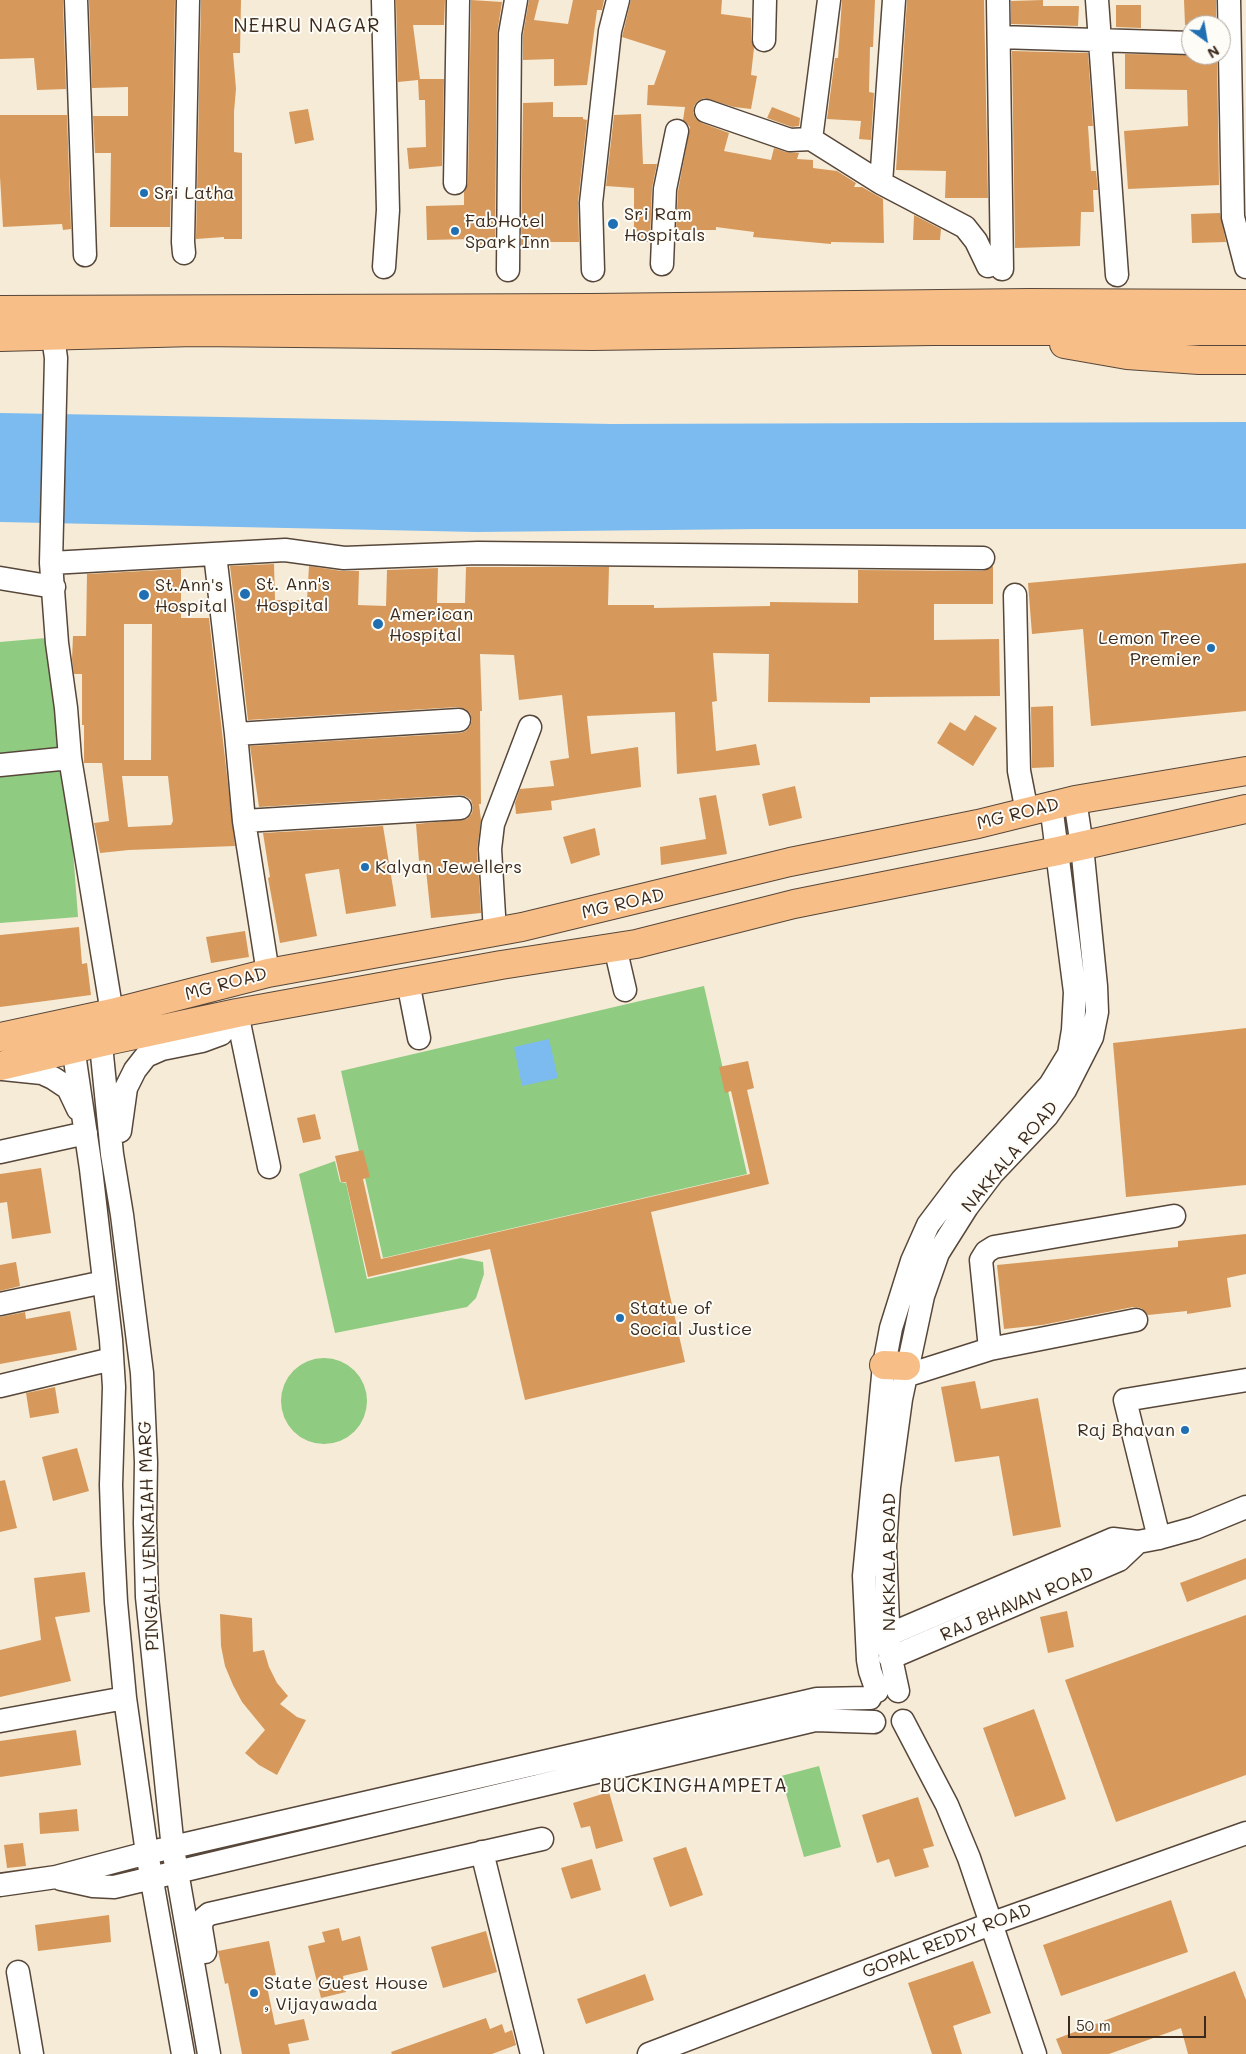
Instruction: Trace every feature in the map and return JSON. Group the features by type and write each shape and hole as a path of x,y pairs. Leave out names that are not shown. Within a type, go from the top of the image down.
{"main road":[{"path":"0,337 54,347 197,321 601,308 1029,303 1246,304"},
{"path":"0,310 197,321 593,336 933,331 1246,330"},
{"path":"990,332 1127,355 1199,360 1246,360"},
{"name":"MG ROAD","path":"0,1067 104,1024 268,973 495,932 647,898 790,862 978,824 1051,806 1246,771"},
{"name":"MG ROAD","path":"104,1024 237,1013 636,944 794,904 1070,849 1246,809"},
{"name":"MG ROAD","path":"0,1037 72,1036"}],"street":[{"path":"76,0 86,255"},
{"path":"184,253 182,242 188,0"},
{"path":"383,0 388,210 384,267"},
{"path":"455,183 458,0"},
{"path":"508,270 507,184 510,34 516,0"},
{"path":"593,270 592,203 610,31 618,0"},
{"path":"764,40 765,0"},
{"path":"812,139 829,0"},
{"path":"881,183 894,0"},
{"path":"706,111 790,140 812,139 881,183 965,227 995,268 998,0"},
{"path":"1098,0 1117,275"},
{"path":"1228,15 1229,0"},
{"path":"999,37 1181,43"},
{"path":"1226,65 1233,218 1246,267"},
{"path":"662,264 665,189 678,131"},
{"name":"PINGALI VENKAIAH MARG","path":"54,347 51,557 57,643 104,1024 112,1154 122,1215 142,1373 147,1597 172,1848 209,2054"},
{"path":"51,557 215,554 285,550 344,558 488,553 983,558"},
{"path":"215,554 244,821 268,973"},
{"path":"0,578 54,587"},
{"name":"NAKKALA ROAD","path":"882,1693 870,1671 868,1660 864,1576 899,1369 938,1254 966,1207 987,1181 1047,1116 1066,1090 1092,1037 1097,1012 1096,986 1070,849 1051,806 1019,771 1015,595"},
{"path":"236,734 459,720"},
{"path":"495,932 490,849 493,824 530,727"},
{"path":"0,765 70,758"},
{"path":"244,821 460,808"},
{"path":"615,947 625,990"},
{"path":"408,982 419,1038"},
{"path":"112,1154 121,1128 121,1109 126,1088 135,1070 146,1056 162,1049 194,1043 221,1034 237,1013"},
{"path":"237,1013 269,1167"},
{"name":"PINGALI VENKAIAH MARG","path":"72,1036 104,1282 112,1359 114,1434 111,1485 116,1602 124,1698 147,1853 183,2054"},
{"path":"0,1067 42,1073 68,1088 85,1129 0,1152"},
{"path":"990,1349 981,1260 986,1252 994,1246 1174,1216"},
{"path":"0,1304 104,1282"},
{"path":"899,1369 1136,1320"},
{"path":"0,1386 112,1359"},
{"name":"NAKKALA ROAD","path":"882,1693 890,1658 886,1536 899,1369"},
{"path":"1148,1540 1125,1400 1246,1380"},
{"path":"111,1485 145,1488"},
{"name":"RAJ BHAVAN ROAD","path":"888,1635 1112,1539 1148,1540 1195,1528 1246,1507"},
{"name":"RAJ BHAVAN ROAD","path":"890,1658 1119,1560 1148,1540"},
{"path":"874,1722 868,1711 882,1693"},
{"path":"0,1885 56,1878 147,1853 816,1699 882,1693 902,1694 907,1705 906,1716 903,1721 898,1725 886,1728 874,1722 815,1720 633,1765 114,1887 93,1886 56,1878"},
{"path":"0,1721 124,1698"},
{"path":"903,1721 947,1805 970,1858 1035,2054"},
{"name":"GOPAL REDDY ROAD","path":"649,2054 993,1923 1246,1833"},
{"path":"223,2054 201,1928 202,1920 209,1914 542,1839"},
{"path":"482,1852 532,2054"},
{"path":"18,1972 32,2054"}],"green space":[{"path":"57,637 78,917 0,923 0,642"},
{"path":"704,986 747,1174 383,1258 341,1071"},
{"path":"335,1161 340,1182 346,1183 367,1279 461,1258 483,1262 484,1274 476,1298 467,1307 335,1333 299,1174"},
{"path":"316,1358 332,1358 341,1361 355,1370 364,1384 367,1401 364,1418 355,1432 341,1441 332,1444 316,1444 300,1437 288,1425 281,1409 281,1393 288,1377 300,1365"},
{"path":"819,1766 841,1847 804,1857 781,1776"}],"water":[{"path":"0,413 612,424 1246,422 1246,529 757,529 477,532 0,522"},
{"path":"549,1039 558,1078 522,1086 514,1047"}],"building":[{"path":"0,0 63,0 66,89 37,90 34,58 0,59"},
{"path":"89,0 175,0 170,227 110,227 111,153 95,153 93,116 128,116 128,87 92,88"},
{"path":"201,0 241,0 240,53 233,53 236,89 234,152 242,153 242,239 224,239 224,237 196,239"},
{"path":"396,0 445,0 444,25 413,25 420,79 444,79 442,166 409,169 407,148 426,147 425,100 419,100 418,80 398,82"},
{"path":"471,0 502,2 497,34 495,244 474,245 474,239 427,240 426,206 464,205 464,192 468,183"},
{"path":"529,0 539,0 534,20 568,24 573,0 604,0 602,10 597,10 587,85 554,86 554,59 523,60 523,35"},
{"path":"631,0 722,0 721,14 751,18 751,40 754,48 751,75 757,76 751,109 734,107 704,98 694,106 693,113 696,119 729,133 724,151 771,160 774,148 786,152 799,153 797,159 813,160 813,168 837,171 856,183 854,187 862,187 883,199 884,243 831,242 831,244 753,237 754,232 716,227 716,230 676,230 678,191 690,127 683,120 685,107 647,105 648,85 654,85 666,51 622,37"},
{"path":"842,0 875,0 873,47 870,47 869,92 874,93 871,140 859,139 861,121 827,119 835,58 838,58"},
{"path":"907,0 984,0 988,198 945,198 946,171 896,170"},
{"path":"1043,0 1043,6 1079,6 1078,26 1011,24 1011,1"},
{"path":"1184,0 1216,0 1216,15 1185,15"},
{"path":"1116,5 1141,5 1141,28 1116,27"},
{"path":"1012,51 1088,53 1093,126 1088,126 1091,171 1096,171 1098,190 1093,190 1094,212 1081,212 1080,246 1015,248"},
{"path":"1125,54 1181,55 1181,65 1217,65 1219,185 1128,189 1124,131 1188,126 1187,90 1125,89"},
{"path":"553,102 553,117 583,117 583,119 587,120 578,202 579,242 530,242 530,246 521,245 523,103"},
{"path":"772,107 800,118 799,126 792,127 767,118"},
{"path":"308,109 314,140 295,144 289,112"},
{"path":"641,114 643,164 657,164 652,188 650,242 634,242 634,188 606,186 614,115"},
{"path":"0,115 67,115 71,229 63,230 62,224 3,227 0,177"},
{"path":"1220,213 1226,242 1192,243 1191,214"},
{"path":"914,215 941,229 940,240 913,240"},
{"path":"1246,563 1246,711 1091,726 1083,629 1032,634 1028,583"},
{"path":"274,564 275,600 307,600 309,566 342,571 359,571 358,605 386,606 387,570 438,568 437,603 465,603 466,567 609,567 608,605 654,605 654,608 770,606 770,602 858,603 858,570 983,571 993,566 993,604 934,604 934,640 999,639 1000,696 870,697 870,703 768,702 769,654 713,653 717,701 712,702 716,751 756,744 760,765 677,774 675,712 587,716 591,754 638,747 641,787 551,801 552,810 516,814 515,803 520,789 554,786 550,761 569,758 562,695 519,700 514,655 480,654 482,711 480,711 481,804 479,804 481,820 477,850 481,913 431,918 425,860 419,861 416,824 467,819 472,813 471,800 459,795 259,807 250,746 460,733 466,731 470,726 472,720 470,713 458,707 248,720 230,566"},
{"path":"181,569 181,618 209,618 235,846 100,853 94,823 109,821 102,763 84,763 82,674 74,674 72,659 73,636 86,636 87,574","holes":["124,624 152,624 151,760 124,760","122,776 168,776 173,821 171,825 128,827"]},
{"path":"1053,706 1054,767 1032,768 1031,707"},
{"path":"975,715 997,728 973,766 937,743 950,722 965,731"},
{"path":"795,786 802,818 769,826 762,794"},
{"path":"716,795 727,854 661,865 660,847 706,839 699,798"},
{"path":"383,826 396,906 346,914 339,869 305,874 317,936 280,943 268,878 270,877 263,833"},
{"path":"595,828 600,855 571,864 563,837"},
{"path":"79,927 82,964 87,963 91,995 0,1007 0,935"},
{"path":"245,931 249,957 211,963 206,937"},
{"path":"1246,1028 1246,1185 1126,1197 1113,1043"},
{"path":"748,1061 754,1088 747,1090 769,1184 651,1212 685,1362 525,1400 490,1249 368,1277 346,1182 341,1182 335,1156 363,1150 370,1177 363,1179 381,1259 750,1174 731,1091 725,1093 719,1067"},
{"path":"315,1114 321,1139 303,1143 297,1118"},
{"path":"41,1168 51,1233 12,1239 7,1202 0,1203 0,1174"},
{"path":"1246,1234 1246,1274 1227,1278 1231,1307 1187,1314 1187,1311 1148,1315 1141,1308 1133,1307 1042,1325 1004,1329 997,1265 1178,1247 1178,1241"},
{"path":"16,1262 20,1286 0,1291 0,1265"},
{"path":"70,1311 77,1350 0,1364 0,1317 25,1312 26,1319"},
{"path":"975,1381 981,1409 1038,1398 1061,1527 1013,1536 999,1456 955,1462 941,1387"},
{"path":"55,1387 59,1413 30,1418 26,1393"},
{"path":"77,1448 89,1491 53,1501 42,1457"},
{"path":"5,1480 17,1528 0,1532 0,1481"},
{"path":"1246,1558 1246,1579 1187,1602 1180,1583"},
{"path":"85,1572 90,1612 55,1617 71,1681 0,1697 0,1650 41,1640 34,1578"},
{"path":"1067,1611 1074,1647 1048,1653 1040,1617"},
{"path":"220,1614 252,1618 253,1652 264,1650 269,1667 277,1683 288,1696 280,1704 297,1717 306,1720 277,1775 259,1765 245,1753 265,1730 242,1702 225,1666 221,1646"},
{"path":"1246,1615 1246,1775 1116,1822 1065,1680"},
{"path":"1034,1709 1066,1799 1015,1817 983,1728"},
{"path":"76,1730 81,1765 0,1777 0,1741"},
{"path":"609,1792 623,1841 596,1849 590,1826 581,1828 573,1803"},
{"path":"918,1797 934,1846 923,1849 929,1867 895,1877 889,1859 877,1863 862,1815"},
{"path":"77,1809 79,1831 40,1834 39,1813"},
{"path":"23,1843 26,1866 7,1868 4,1845"},
{"path":"686,1847 703,1895 670,1907 653,1858"},
{"path":"592,1859 601,1890 571,1899 561,1868"},
{"path":"1171,1900 1188,1952 1061,1996 1043,1945"},
{"path":"109,1915 111,1942 38,1951 35,1925"},
{"path":"339,1928 342,1941 360,1936 368,1970 343,1976 346,1992 321,1998 308,1946 325,1942 322,1932"},
{"path":"486,1931 497,1972 443,1988 431,1947"},
{"name":"State Guest House , Vijayawada","path":"269,1941 276,1975 265,1977 275,2025 304,2019 309,2040 288,2044 290,2054 242,2054 228,1983 225,1984 218,1951"},
{"path":"973,1961 991,2013 953,2026 962,2054 932,2054 908,1983"},
{"path":"1235,1971 1246,2000 1246,2054 1188,2054 1181,2028 1109,2054 1062,2054 1056,2039"},
{"path":"645,1974 654,2000 586,2024 577,1999"},
{"path":"486,2018 490,2029 502,2024 505,2033 512,2030 516,2045 492,2054 392,2054 391,2052"}],"place":[{"name":"Sri Latha","path":"144,193"},
{"name":"Sri Ram Hospitals","path":"613,224"},
{"name":"FabHotel Spark Inn","path":"455,231"},
{"name":"St. Ann's Hospital","path":"245,594"},
{"name":"St.Ann's Hospital","path":"144,595"},
{"name":"American Hospital","path":"378,624"},
{"name":"Lemon Tree Premier","path":"1211,648"},
{"name":"Kalyan Jewellers","path":"365,867"},
{"name":"Statue of Social Justice","path":"620,1318"},
{"name":"Raj Bhavan","path":"1185,1430"},
{"name":"State Guest House , Vijayawada","path":"254,1993"}],"district":[{"name":"NEHRU NAGAR","path":"307,26"},
{"name":"BUCKINGHAMPETA","path":"694,1786"}]}
